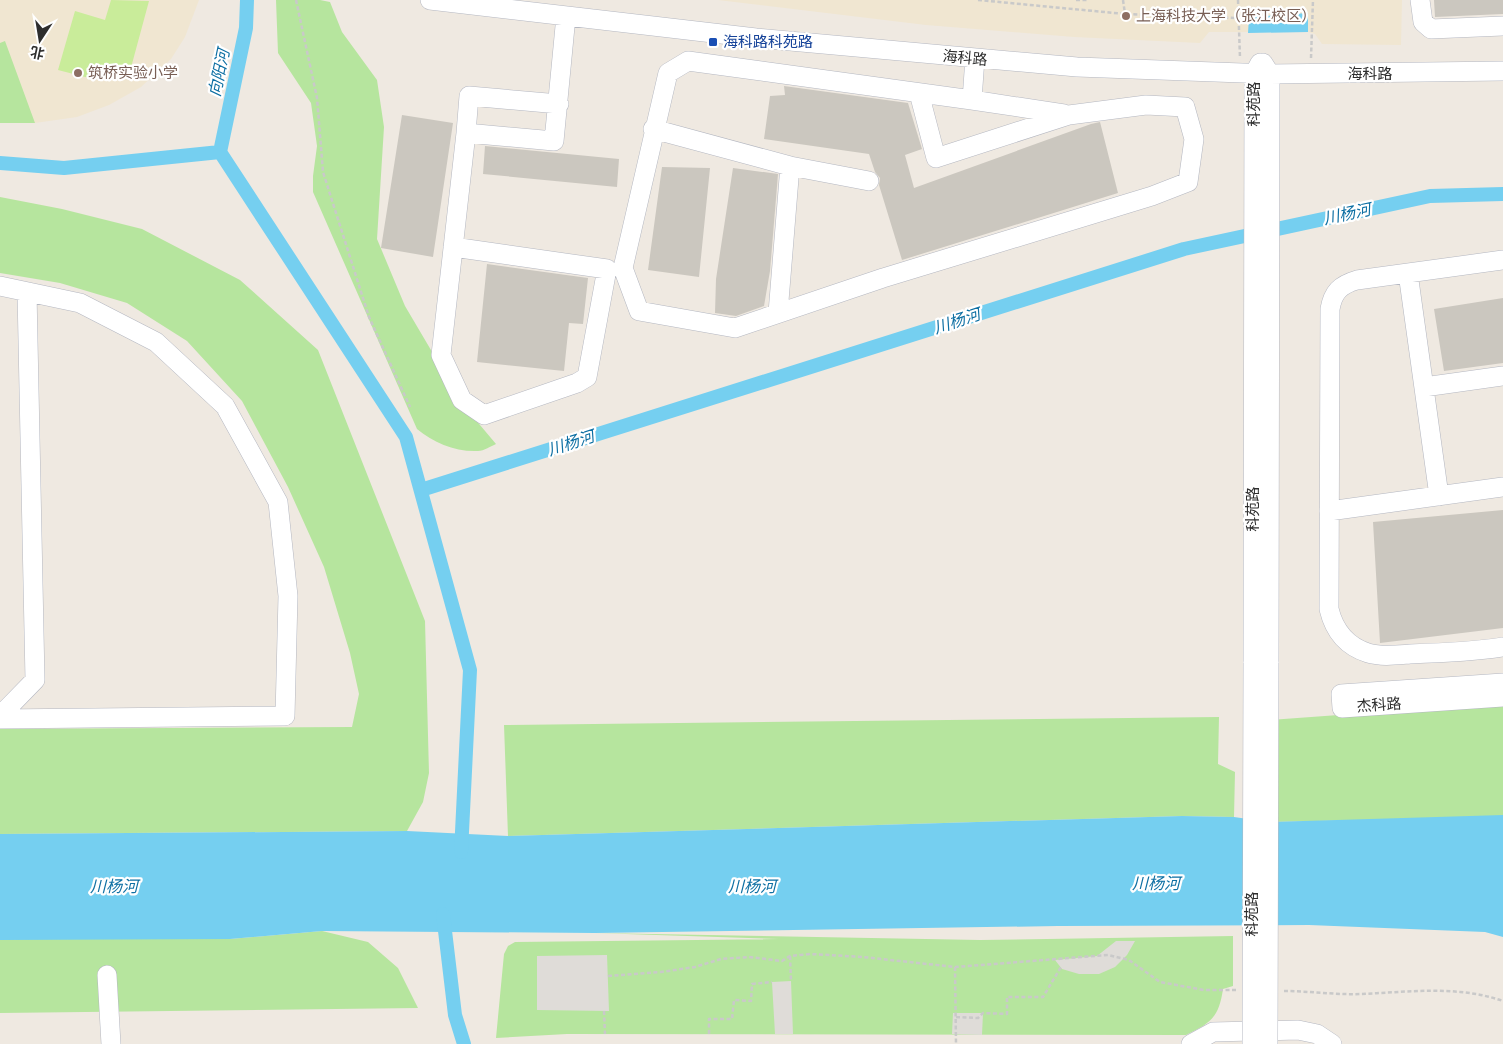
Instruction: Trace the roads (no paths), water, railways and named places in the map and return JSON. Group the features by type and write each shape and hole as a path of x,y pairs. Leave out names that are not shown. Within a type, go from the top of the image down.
{"street":[{"name":"海科路","path":"430,0 739,36 1076,67 1256,67 1503,71"},
{"name":"海科路","path":"527,0 931,42 1077,55 1256,67 1311,62 1503,59"},
{"path":"1420,0 1422,22 1432,29 1503,26"},
{"path":"466,132 554,141 566,16"},
{"path":"972,100 975,58"},
{"path":"919,93 936,158 1069,115 1146,105 1185,107 1194,139 1188,182 1152,196 883,278 735,328 639,311 623,268 653,130 668,73 688,61 972,100 1069,115"},
{"name":"科苑路","path":"1256,67 1262,209 1261,663 1268,1044"},
{"path":"453,247 608,269 587,377 577,383 484,415 462,400 441,356 469,96 559,104"},
{"path":"653,130 790,166 869,181"},
{"path":"778,313 790,166"},
{"path":"1503,260 1357,280 1345,284 1332,298 1330,309 1328,609 1337,632 1347,642 1369,654 1454,653 1503,647"},
{"path":"1408,273 1440,496"},
{"path":"0,286 80,303 156,342 225,406 278,502 288,596 285,716 0,718"},
{"path":"0,718 35,680 27,292"},
{"path":"1424,387 1503,376"},
{"path":"1329,511 1503,487"},
{"name":"科苑路","path":"1252,1044 1261,663"},
{"name":"杰科路","path":"1503,683 1340,694 1342,708 1503,697"},
{"path":"107,975 112,1044"},
{"path":"1191,1044 1213,1032 1298,1030 1317,1034 1332,1044"}],"water":[{"path":"1308,13 1308,32 1248,33 1249,17"},
{"path":"1503,815 1503,937 1485,932 1309,925 1058,926 595,933 322,931 230,939 0,940 0,834 407,831 508,836 1182,816 1234,817 1269,822"}],"waterway":[{"name":"向阳河","path":"220,152 246,28 247,0"},
{"path":"0,163 64,168 220,152 406,437 470,670 461,852"},
{"name":"川杨河","path":"421,490 1184,249 1430,196 1503,194"},
{"path":"443,914 455,1015 464,1044"}],"place":[{"name":"上海科技大学（张江校区）","path":"1126,16"},
{"name":"海科路科苑路","path":"713,42"},
{"name":"筑桥实验小学","path":"78,73"}]}
